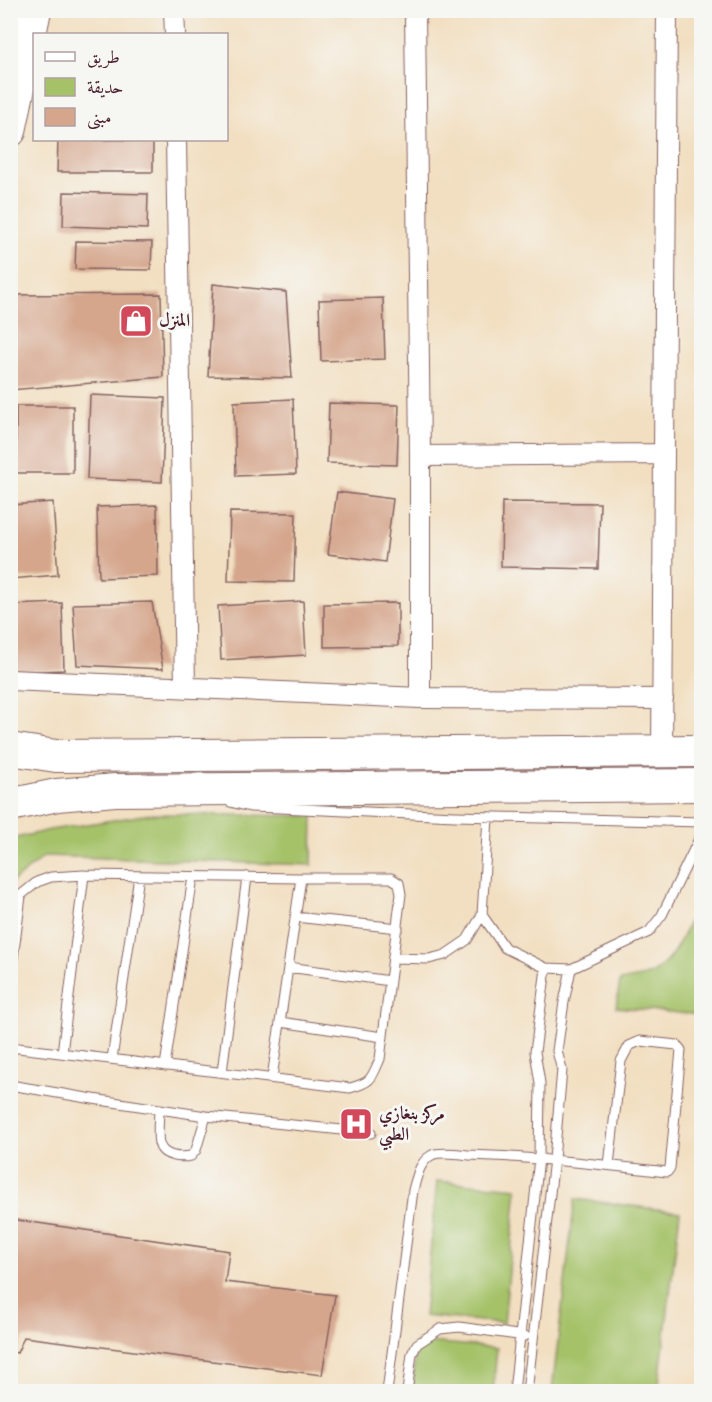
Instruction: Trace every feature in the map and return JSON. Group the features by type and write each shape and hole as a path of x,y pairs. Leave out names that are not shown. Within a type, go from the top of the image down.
{"highway":[{"path":"10,50 26,10"},
{"path":"10,131 35,10"},
{"path":"10,749 56,756 702,751"},
{"path":"10,805 57,795 115,790 702,785"}],"street":[{"path":"174,10 175,33"},
{"path":"414,10 420,456 420,698"},
{"path":"662,752 667,10"},
{"path":"176,141 185,688"},
{"path":"420,456 664,454"},
{"path":"10,680 420,698 663,699"}],"lane":[{"path":"197,789 225,801 250,807 488,817 702,822"},
{"path":"394,957 429,959 445,955 466,940 482,915 488,817"},
{"path":"482,915 505,948 546,968 571,969 650,932 662,915 702,833"},
{"path":"62,1053 84,875"},
{"path":"10,904 38,882 51,877 84,875 392,878 399,883 401,894 380,1059 372,1076 365,1084 350,1088 10,1047"},
{"path":"112,1059 139,876"},
{"path":"165,1066 193,877"},
{"path":"222,1072 247,877"},
{"path":"272,1078 301,878"},
{"path":"10,982 21,896"},
{"path":"295,917 398,928"},
{"path":"288,967 390,981"},
{"path":"514,1392 539,1158 540,1083 535,1052 546,968"},
{"path":"527,1392 562,1070 557,1051 571,969"},
{"path":"280,1022 383,1036"},
{"path":"387,1392 413,1190 418,1171 425,1160 435,1154 539,1158 667,1172 670,1168 681,1050 678,1046 640,1041 629,1046 621,1061 609,1165"},
{"path":"10,1085 206,1116 371,1133"},
{"path":"159,1109 159,1143 163,1151 180,1158 191,1156 196,1149 206,1116"},
{"path":"406,1392 412,1354 417,1344 440,1329 459,1327 533,1336"}],"green space":[{"path":"151,814 313,816 312,865 45,856 11,883 11,839 50,830"},
{"path":"701,894 701,1015 616,1007 620,981 648,975 658,970 674,952"},
{"path":"437,1181 517,1188 504,1323 424,1316"},
{"path":"575,1199 680,1212 658,1391 552,1391"},
{"path":"417,1341 497,1348 493,1391 412,1392"}],"building":[{"path":"58,141 153,141 153,172 57,172"},
{"path":"64,192 148,194 147,229 63,226"},
{"path":"76,241 152,242 151,270 75,269"},
{"path":"213,284 286,292 292,378 208,376"},
{"path":"161,294 163,377 10,390 10,295"},
{"path":"383,298 385,359 321,361 319,300"},
{"path":"90,395 165,398 162,482 87,479"},
{"path":"293,399 296,474 236,476 234,402"},
{"path":"329,403 399,405 397,465 327,463"},
{"path":"16,406 73,406 73,473 16,473"},
{"path":"337,492 393,499 385,562 328,554"},
{"path":"53,502 58,575 10,579 10,505"},
{"path":"502,502 600,503 598,569 501,567"},
{"path":"157,505 158,576 99,578 97,507"},
{"path":"230,512 296,513 294,582 228,581"},
{"path":"303,601 306,655 221,660 218,606"},
{"path":"152,602 163,669 77,665 73,604"},
{"path":"62,603 64,670 14,672 10,669 10,605"},
{"path":"398,603 398,646 324,647 324,604"},
{"path":"10,1219 229,1251 225,1282 335,1295 322,1375 24,1337 17,1353 10,1351"}],"place":[{"name":"المنزل","path":"136,321"},
{"name":"مركز بنغازي الطبي","path":"356,1124"}]}
